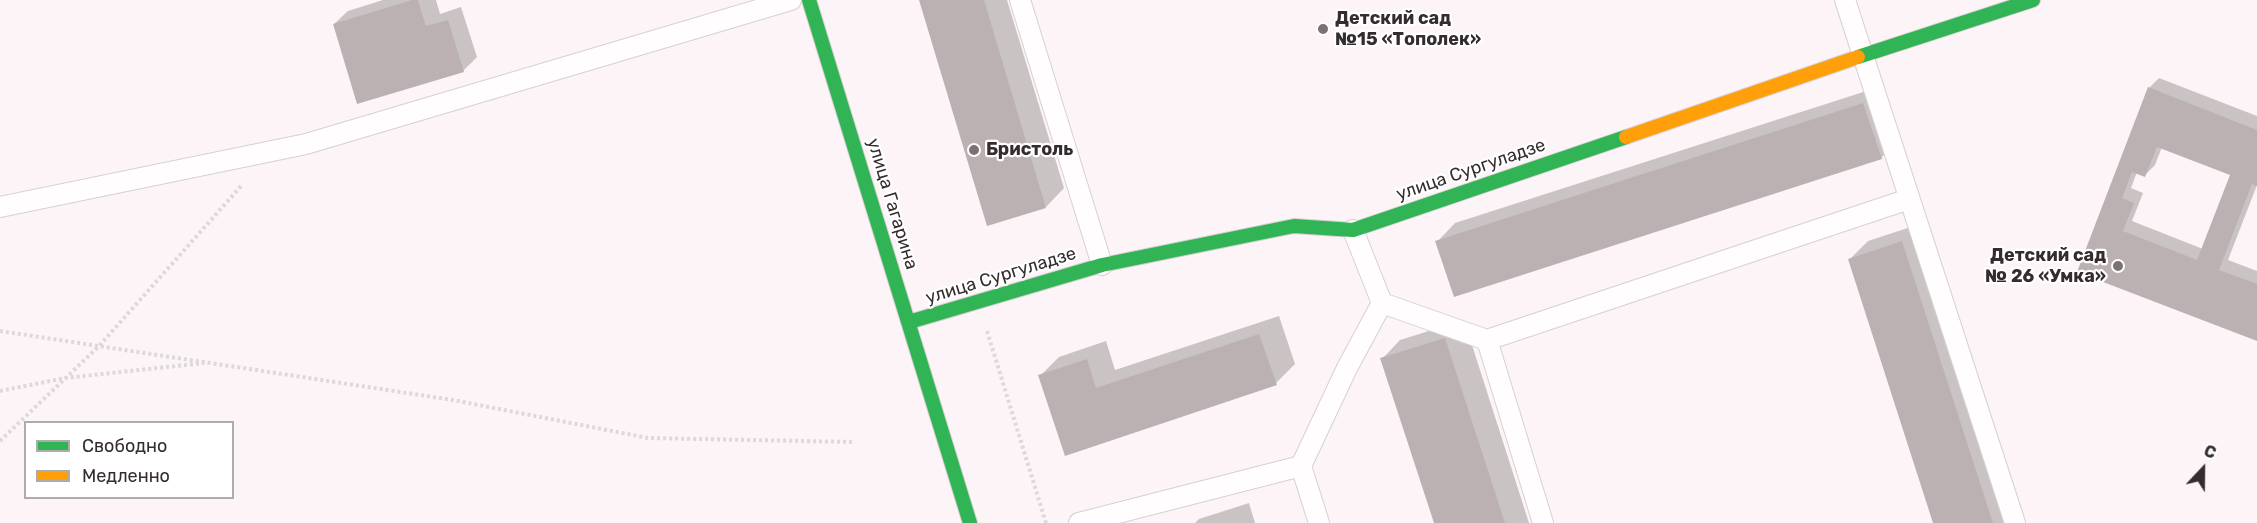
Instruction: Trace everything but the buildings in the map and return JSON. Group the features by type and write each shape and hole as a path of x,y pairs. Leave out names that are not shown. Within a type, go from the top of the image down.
{"street":[{"name":"улица Гагарина","path":"809,0 970,523"},
{"name":"улица Сургуладзе","path":"909,322 1102,265 1294,226 1353,230 2033,0"}],"lane":[{"path":"0,207 306,144 791,0"},
{"path":"1020,0 1102,265"},
{"path":"1845,0 2015,523"},
{"path":"1353,230 1382,303 1487,340 1909,199"},
{"path":"1319,523 1301,466 1347,368 1382,303"},
{"path":"1487,340 1543,523"},
{"path":"1079,523 1301,466"}],"path":[{"path":"0,441 100,345 273,151"},
{"path":"978,302 1046,523"},
{"path":"0,331 453,400 648,438 854,442"},
{"path":"0,391 66,378 212,363"}],"traffic: fast":[{"path":"809,0 970,523"},
{"path":"1858,57 2033,0"},
{"path":"909,322 1102,265 1294,226 1353,230 1626,137"}],"traffic: slow":[{"path":"1626,137 1858,57"}],"place":[{"name":"Детский сад №15 «Тополек»","path":"1323,29"},
{"name":"Бристоль","path":"974,150"},
{"name":"Детский сад № 26 «Умка»","path":"2118,266"}]}
